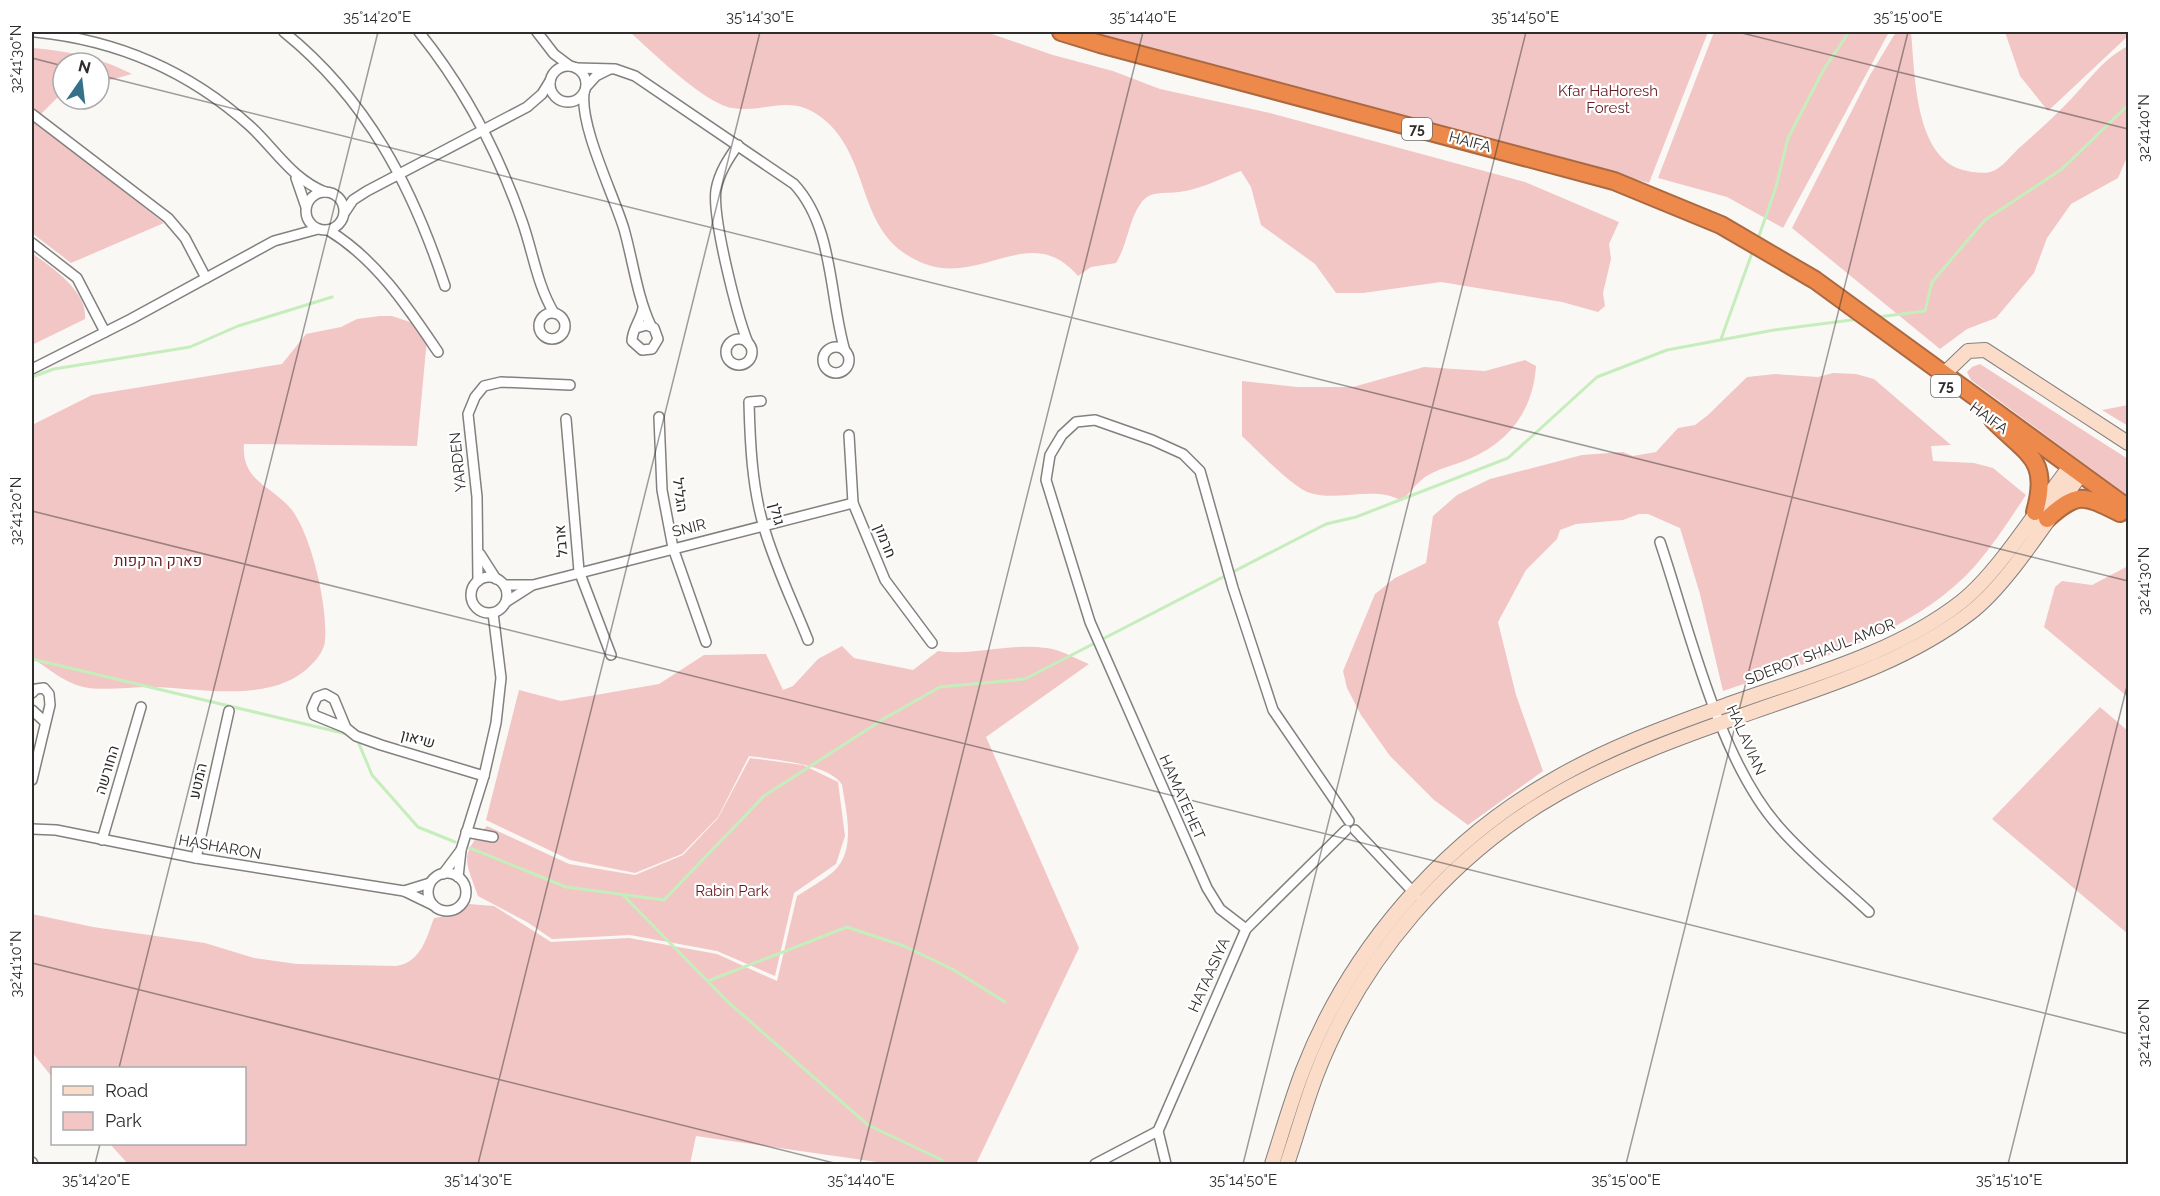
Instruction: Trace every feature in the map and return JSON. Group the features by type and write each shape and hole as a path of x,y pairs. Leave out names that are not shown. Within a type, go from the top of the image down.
{"highway":[{"name":"HAIFA","path":"1061,32 1614,181 1721,225 1815,280 2126,514"},
{"name":"HAIFA","path":"1943,377 1993,420 2072,474"},
{"path":"1993,420 2037,464 2041,476 2041,516 2081,497 2090,498 2126,514"}],"street":[{"path":"35,32 95,40 150,60 179,75 251,127 293,174 337,196 367,191"},
{"path":"284,32 313,56 347,92 375,130 400,173 425,228 445,286"},
{"path":"418,32 456,81 484,129 523,223 543,291 554,313"},
{"path":"538,33 554,54 583,74 588,127 622,224 643,307 658,339 655,346 645,351 636,347 632,341 643,307"},
{"path":"538,33 553,65 552,93 588,127"},
{"path":"32,369 288,236 336,227 354,200 367,191 527,107 542,94 551,78 562,67 620,70 635,76 794,184 812,208 821,235 837,324 849,358 848,366 840,373 833,373 826,370 823,360 831,348 837,324"},
{"path":"527,107 578,100 603,72 620,70"},
{"path":"32,114 168,218 184,238 206,278"},
{"path":"738,145 720,174 716,201 739,319 752,350 751,357 739,365 729,361 726,355 726,348 732,341 739,319"},
{"path":"293,174 309,221 354,247 400,298 438,352"},
{"path":"288,236 306,211 313,196 325,192"},
{"path":"337,196 354,247"},
{"path":"32,243 77,278 105,332"},
{"path":"541,319 546,314 554,313 561,316 565,327 562,334 555,338 548,338 540,332 543,291"},
{"path":"636,328 643,325 651,326"},
{"path":"732,341 741,339 748,343"},
{"path":"831,348 845,351"},
{"path":"1943,377 1968,351 1976,348 1984,350 2128,443"},
{"name":"YARDEN","path":"478,581 480,554 468,414 475,397 484,386 501,382 570,385"},
{"name":"גולן","path":"761,401 749,402 750,454 763,525 808,640"},
{"name":"הגליל","path":"658,417 662,490 673,548 706,642"},
{"name":"ארבל","path":"566,419 579,571 611,655"},
{"name":"HAMATEHET","path":"1246,928 1220,909 1207,888 1090,622 1046,480 1050,455 1062,435 1076,422 1095,420 1152,440 1183,454 1200,471 1272,710 1350,827 1425,903"},
{"name":"חרמון","path":"849,435 854,502 885,580 932,643"},
{"name":"SDEROT SHAUL AMOR","path":"1287,1164 1317,1074 1345,1015 1384,954 1425,903 1462,864 1495,836 1558,793 1596,773 1720,723 1872,668 1930,641 1973,611 1991,594 2041,516 2072,474"},
{"name":"SNIR","path":"506,602 533,585 579,571 854,502"},
{"name":"SDEROT SHAUL AMOR","path":"1272,1164 1303,1068 1332,1008 1372,945 1414,893 1452,854 1486,825 1551,781 1590,760 1715,709 1867,655 1923,629 1980,585 2041,516"},
{"name":"HALAVIAN","path":"1660,542 1720,723 1750,786 1778,827 1869,912"},
{"name":"YARDEN","path":"480,554 500,582"},
{"path":"486,577 500,582 507,594 506,602 493,613 482,612 471,601 473,587 486,577"},
{"name":"SNIR","path":"500,582 533,585"},
{"path":"460,850 443,873 430,883 428,894 433,905 450,911 461,906 466,889 458,877 460,850 484,776 496,723 501,678 493,613"},
{"path":"32,693 36,688 44,688 49,693 50,705 32,780"},
{"name":"החורשה","path":"102,840 141,707"},
{"path":"32,710 45,722"},
{"name":"המטע","path":"196,858 229,711"},
{"name":"שיאון","path":"346,728 356,736 381,745 484,776"},
{"name":"HATAASIYA","path":"1158,1131 1246,928 1350,827"},
{"name":"HASHARON","path":"32,829 56,830 196,858 404,891 433,905"},
{"path":"466,832 493,837"},
{"path":"443,873 458,877"},
{"name":"HASHARON","path":"404,891 430,883"},
{"path":"1095,1164 1158,1131 1166,1164"}],"green space":[{"path":"630,32 986,32 1053,55 1113,71 1160,89 1270,113 1525,182 1619,222 1609,244 1611,259 1603,293 1605,306 1598,312 1562,302 1441,282 1363,293 1336,293 1315,264 1261,225 1251,187 1241,171 1195,189 1149,196 1137,210 1116,263 1091,267 1078,276 1060,261 1042,254 1006,257 967,267 946,268 925,264 903,252 887,237 867,199 852,159 842,140 827,122 814,112 791,105 745,109 720,104 678,75"},
{"name":"Kfar HaHoresh Forest","path":"1087,32 1708,32 1649,183"},
{"path":"1714,32 1889,32 1783,228 1727,197 1658,178"},
{"path":"1896,32 1911,32 1920,111 1935,149 1947,162 1963,170 1980,173 1994,171 2001,166 2059,111 2104,63 2128,46 2128,155 2118,178 2071,204 2047,238 2034,273 1996,318 1967,329 1940,349 1792,228 1870,75"},
{"path":"2005,32 2128,32 2128,36 2048,111 2020,76"},
{"path":"32,48 58,51 51,51 51,104 34,121 164,223 71,263 32,233"},
{"path":"111,64 132,74 111,80"},
{"path":"32,253 75,290 81,299 85,319 32,345"},
{"name":"פארק הרקפות","path":"392,316 428,328 417,446 244,444 247,467 259,482 292,510 312,554 324,610 325,641 312,664 296,677 258,690 214,691 151,687 98,689 69,682 32,658 32,425 92,395 282,364 306,334 341,327 357,319"},
{"path":"1525,360 1536,366 1534,382 1524,411 1507,434 1483,452 1425,477 1402,501 1381,494 1333,496 1310,493 1294,484 1242,436 1242,381 1297,387 1353,387 1424,367 1485,371"},
{"path":"1980,364 2128,459 2128,496 1971,380 1967,372"},
{"path":"1833,373 1856,374 1874,379 1951,445 1931,446 1933,461 1974,463 1993,468 2026,495 1982,558 1949,591 1921,611 1858,644 1723,691 1700,594 1680,528 1648,514 1639,514 1623,520 1576,524 1560,530 1557,539 1526,570 1498,622 1516,695 1543,771 1468,825 1434,800 1390,756 1361,715 1347,688 1343,671 1375,594 1395,578 1426,563 1433,516 1457,495 1490,479 1582,455 1623,452 1633,456 1656,452 1678,428 1695,425 1747,377 1775,374 1818,377"},
{"path":"2128,405 2128,426 2102,410"},
{"path":"2128,566 2128,697 2044,627 2055,587 2062,581 2092,585"},
{"path":"842,646 854,658 913,670 938,651 965,652 1032,647 1062,652 1089,664 986,737 1079,948 976,1164 891,1164 696,1136 690,1164 128,1164 111,1145 246,1145 246,1067 51,1067 51,1076 32,1052 32,914 93,927 205,943 254,958 297,964 396,966 404,964 417,955 434,918 458,914 469,904 494,906 551,942 629,938 717,954 777,981 797,896 833,872 845,853 848,830 842,785 826,772 800,764 749,756 718,817 682,854 635,873 570,860 486,820 519,690 561,701 659,684 704,655 766,654 783,690 793,686 818,659"},
{"path":"2100,707 2128,731 2128,934 1992,819"},
{"name":"Rabin Park","path":"750,758 803,765 838,782 845,836 836,864 794,893 775,976 717,951 630,935 552,939 527,922 478,896 467,858 472,844 487,826 569,864 635,875 683,855 718,818"}],"waterway":[{"path":"1759,236 1776,187 1788,138 1824,69 1849,32"},
{"path":"1878,317 1925,311 1932,282 1985,220 2062,169 2128,105"},
{"path":"1721,339 1752,253"},
{"path":"32,377 54,369 190,347 238,326 332,297"},
{"path":"470,848 566,887 664,900 764,796 885,718 940,687 1025,679 1326,524 1356,517 1508,458 1597,377 1667,350 1774,330 1859,319"},
{"path":"32,659 347,734"},
{"path":"357,739 372,775 418,827 455,842"},
{"path":"623,895 727,1001 868,1125 942,1160"},
{"path":"708,981 847,927 904,946 954,970 1005,1002"}]}
